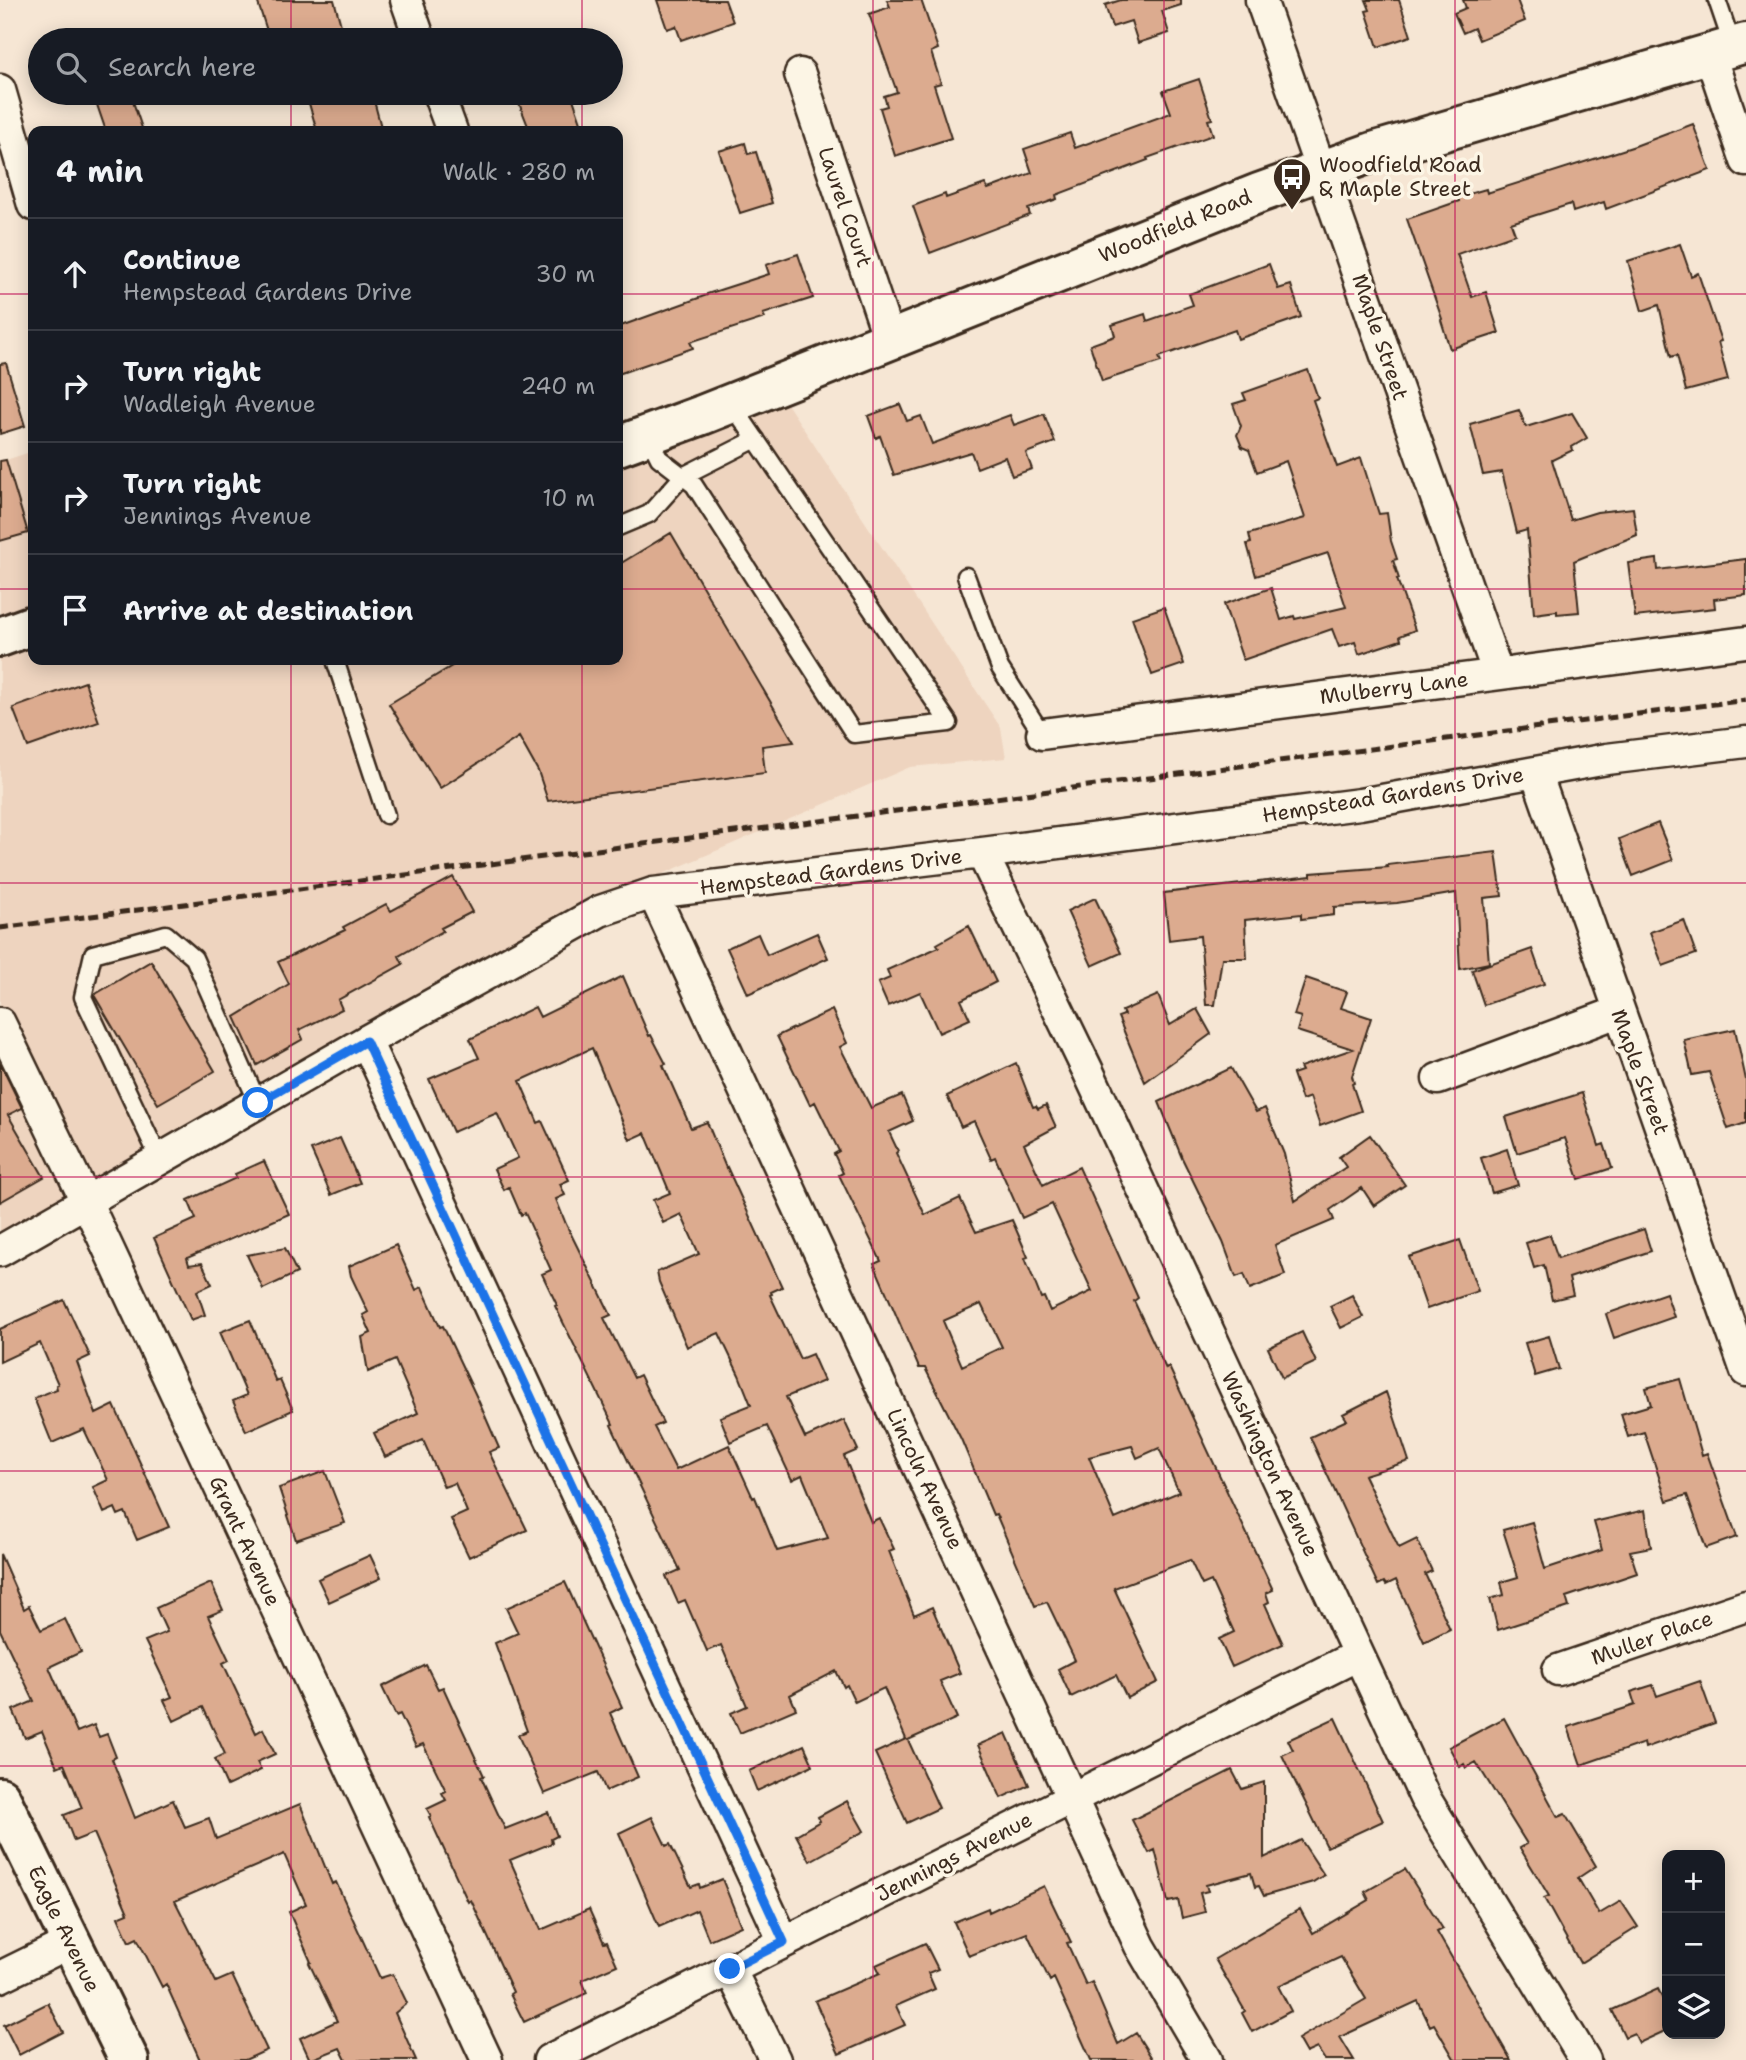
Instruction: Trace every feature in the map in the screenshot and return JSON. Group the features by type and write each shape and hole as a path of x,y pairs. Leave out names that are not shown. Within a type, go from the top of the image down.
{"main road":[{"name":"Woodfield Road","path":"633,440 731,404 1321,170 1376,151 1729,48"},
{"path":"0,637 28,627"},
{"name":"Eagle Avenue","path":"0,1797 129,2060"}],"street":[{"path":"406,0 416,28"},
{"name":"Maple Street","path":"1262,0 1498,674"},
{"path":"1729,48 1746,161"},
{"name":"Laurel Court","path":"800,75 890,339"},
{"path":"0,90 28,188"},
{"path":"442,105 450,126"},
{"name":"Mulberry Lane","path":"1042,734 1746,642"},
{"name":"Hempstead Gardens Drive","path":"0,1251 366,1041 600,911 653,893 1360,804 1608,760 1746,742"},
{"name":"Maple Street","path":"1536,773 1746,1371"},
{"name":"Washington Avenue","path":"982,853 1087,1069 1425,1798 1586,2060"},
{"name":"Lincoln Avenue","path":"653,893 1140,1946 1208,2060"},
{"path":"1438,1079 1618,1012"},
{"name":"Grant Avenue","path":"0,1023 86,1201 487,2060"},
{"path":"366,1041 784,1942"},
{"name":"Muller Place","path":"1558,1671 1746,1606"},
{"name":"Jennings Avenue","path":"549,2060 1359,1654"},
{"path":"0,1978 69,1942"},
{"path":"730,1969 775,2060"}],"lane":[{"path":"1717,0 1729,48"},
{"path":"633,440 694,485 854,734 949,723 731,404"},
{"path":"623,525 649,514 683,476 755,439"},
{"path":"966,576 1000,668 1042,734"},
{"path":"337,665 386,815"},
{"path":"160,1160 83,998 93,954 166,934 194,958 258,1103"}],"shaded area":[{"path":"772,381 1001,728 1006,758 910,767 621,892 0,1239 0,462 28,453 28,665 623,665 623,439"}],"building":[{"path":"257,0 334,0 342,28 266,28"},
{"path":"657,0 725,0 733,22 681,40 676,26 667,29"},
{"path":"887,0 921,0 938,49 931,52 941,83 934,85 951,138 895,156 880,108 887,106 884,96 897,92 869,14 890,7"},
{"path":"1121,0 1181,0 1181,5 1162,11 1169,33 1138,43 1131,21 1112,27 1105,5"},
{"path":"1366,0 1399,0 1411,36 1378,47 1366,11 1370,10"},
{"path":"1463,0 1517,0 1525,21 1479,40 1474,28 1463,33 1454,13 1466,8"},
{"path":"1199,79 1212,119 1208,120 1213,135 1056,195 1057,199 1028,209 1030,215 930,253 913,206 945,194 946,198 985,184 988,189 1032,173 1024,149 1070,133 1075,148 1171,113 1163,91"},
{"path":"97,105 134,105 141,126 104,126"},
{"path":"309,105 375,105 381,126 316,126"},
{"path":"520,105 575,105 582,126 528,126"},
{"path":"1693,124 1710,170 1606,209 1604,202 1573,212 1571,204 1511,223 1515,234 1457,254 1472,297 1486,292 1499,333 1450,349 1407,219 1459,201 1458,197 1486,189 1487,193 1635,146"},
{"path":"745,143 748,154 756,152 772,203 740,213 719,151"},
{"path":"1680,244 1691,276 1698,273 1721,341 1718,342 1728,380 1686,391 1677,355 1671,357 1659,305 1642,311 1628,261"},
{"path":"798,254 813,298 763,314 765,318 690,342 693,348 623,372 623,325 769,274 766,265"},
{"path":"1269,264 1278,289 1291,285 1301,317 1238,339 1235,330 1159,357 1161,362 1102,381 1090,345 1115,336 1112,325 1145,314 1147,321 1193,305 1189,294"},
{"path":"6,363 25,426 0,434 0,364"},
{"path":"1308,370 1318,398 1313,400 1337,467 1361,458 1379,514 1387,513 1397,559 1393,560 1397,579 1415,630 1400,636 1401,640 1359,654 1355,642 1339,647 1332,629 1243,660 1224,604 1271,588 1281,620 1346,607 1328,553 1256,576 1247,544 1251,543 1249,534 1305,518 1286,461 1257,472 1249,450 1242,447 1237,435 1241,426 1233,404 1246,400 1243,393"},
{"path":"900,404 907,421 921,416 932,444 1010,415 1014,425 1044,414 1055,442 1026,453 1032,469 1012,476 1005,457 977,468 971,452 894,475 880,436 876,438 868,416"},
{"path":"1519,410 1526,427 1572,413 1587,438 1572,447 1573,450 1552,460 1571,520 1597,512 1633,508 1637,535 1574,561 1579,612 1534,614 1527,530 1517,533 1502,472 1483,475 1470,424"},
{"path":"6,460 28,533 0,541 0,461"},
{"path":"671,533 794,742 762,746 765,773 548,801 538,771 519,737 440,788 389,704 454,665 623,665 623,562"},
{"path":"1657,559 1658,570 1746,559 1746,595 1714,599 1715,608 1635,617 1628,563"},
{"path":"1164,607 1184,664 1152,675 1132,618"},
{"path":"85,682 99,722 28,747 13,708"},
{"path":"1658,823 1673,860 1633,876 1619,839"},
{"path":"1496,852 1502,896 1484,898 1489,963 1460,969 1456,893 1397,903 1334,907 1334,915 1301,919 1301,914 1245,920 1247,958 1222,958 1215,1005 1206,1005 1200,936 1169,940 1164,893"},
{"path":"453,877 472,912 441,928 443,931 399,956 403,964 338,1000 342,1009 299,1030 303,1039 257,1065 235,1017 289,984 278,962 345,930 343,927 386,904 391,911"},
{"path":"1095,898 1121,953 1092,966 1067,911"},
{"path":"1684,920 1696,954 1663,966 1650,932"},
{"path":"969,926 996,982 961,1000 970,1019 939,1033 920,992 888,1006 878,983 890,978 887,970 939,947 937,944"},
{"path":"817,933 828,958 748,994 727,948 758,934 767,955"},
{"path":"1532,949 1544,984 1484,1005 1472,970"},
{"path":"151,961 215,1071 158,1104 94,995"},
{"path":"623,976 649,1036 651,1035 666,1064 663,1065 691,1128 707,1122 782,1287 770,1295 800,1359 812,1354 824,1381 786,1397 805,1438 844,1420 858,1450 844,1456 871,1522 879,1518 894,1549 889,1551 914,1615 932,1607 960,1673 940,1681 957,1718 908,1740 939,1808 907,1823 875,1753 906,1739 884,1688 855,1702 836,1671 790,1695 796,1709 740,1733 731,1713 747,1706 721,1645 707,1651 685,1600 678,1603 666,1576 680,1570 555,1306 557,1305 542,1274 551,1270 525,1213 521,1215 509,1187 504,1190 494,1169 518,1158 497,1113 453,1132 429,1079 479,1058 470,1039 535,1007 540,1017","holes":["592,1048 630,1140 645,1133 670,1193 653,1200 663,1223 681,1214 699,1254 657,1272 687,1347 719,1333 751,1405 720,1417 730,1442 767,1426 792,1480 802,1475 828,1538 777,1551 755,1497 753,1498 729,1445 676,1470 654,1427 663,1423 640,1375 634,1378 604,1318 611,1315 566,1224 556,1199 565,1195 560,1184 569,1180 542,1121 538,1123 520,1081"]},
{"path":"1306,978 1347,992 1341,1008 1371,1018 1352,1076 1361,1111 1320,1126 1310,1097 1302,1100 1293,1074 1302,1071 1300,1067 1353,1049 1297,1031 1301,1017 1294,1015"},
{"path":"1158,995 1170,1025 1197,1009 1211,1034 1145,1082 1118,1017 1124,1015 1122,1011"},
{"path":"832,1010 847,1043 840,1047 871,1108 902,1095 913,1121 889,1132 925,1215 960,1198 976,1232 1012,1220 1028,1257 1025,1258 1041,1298 1044,1297 1050,1311 1092,1291 1052,1204 1022,1218 995,1157 991,1159 974,1121 961,1127 947,1096 1016,1063 1033,1107 1038,1109 1046,1105 1056,1127 1024,1144 1043,1185 1079,1167 1138,1298 1134,1301 1166,1369 1169,1367 1273,1590 1266,1593 1269,1602 1265,1604 1283,1644 1232,1667 1219,1639 1234,1632 1211,1581 1202,1585 1190,1560 1114,1588 1158,1682 1127,1698 1116,1675 1071,1697 1058,1669 1075,1660 1047,1602 1035,1606 961,1439 925,1368 919,1368 874,1264 881,1261 839,1175 843,1173 834,1154 839,1151 815,1102 810,1105 777,1036","holes":["981,1304 1002,1347 962,1366 943,1321","1132,1446 1137,1458 1159,1448 1179,1492 1115,1519 1089,1457"]},
{"path":"1735,1029 1746,1080 1746,1123 1728,1129 1709,1072 1692,1075 1684,1040"},
{"path":"0,1063 22,1108 8,1115 44,1177 0,1202"},
{"path":"1231,1068 1256,1112 1265,1108 1284,1154 1295,1201 1346,1167 1339,1157 1370,1135 1405,1185 1374,1206 1362,1188 1330,1210 1334,1220 1275,1245 1285,1275 1250,1289 1244,1274 1236,1277 1223,1242 1182,1158 1159,1102"},
{"path":"1582,1093 1599,1146 1604,1144 1612,1168 1579,1179 1565,1138 1517,1153 1506,1117"},
{"path":"340,1138 360,1183 331,1195 311,1150"},
{"path":"1507,1149 1518,1185 1492,1193 1481,1158"},
{"path":"264,1161 289,1214 187,1258 189,1265 202,1263 212,1284 197,1291 205,1315 191,1320 154,1238 196,1219 188,1200 236,1178 235,1174"},
{"path":"1644,1229 1651,1251 1569,1278 1573,1295 1552,1300 1544,1265 1534,1268 1526,1243 1550,1235 1558,1258"},
{"path":"1460,1240 1478,1291 1427,1309 1409,1257"},
{"path":"396,1245 416,1290 422,1287 440,1327 443,1326 479,1402 499,1448 489,1452 527,1530 469,1557 451,1519 467,1512 455,1483 444,1487 423,1440 385,1457 374,1433 418,1413 395,1360 368,1372 362,1337 371,1333 363,1315 368,1312 349,1266"},
{"path":"285,1248 297,1273 263,1289 247,1255"},
{"path":"1666,1293 1674,1317 1614,1338 1606,1314"},
{"path":"1352,1295 1363,1317 1341,1328 1330,1306"},
{"path":"64,1300 90,1356 77,1362 96,1414 114,1405 169,1527 137,1540 125,1512 118,1515 115,1508 104,1513 93,1487 108,1480 84,1429 52,1443 34,1398 57,1389 58,1384 40,1343 0,1362 0,1329"},
{"path":"250,1320 276,1382 280,1380 293,1410 246,1431 233,1401 247,1395 220,1332"},
{"path":"1302,1332 1316,1362 1282,1378 1268,1348"},
{"path":"1549,1336 1559,1369 1535,1376 1525,1343"},
{"path":"1680,1379 1702,1455 1707,1453 1737,1537 1706,1548 1687,1495 1667,1501 1644,1432 1628,1437 1621,1414 1651,1405 1646,1388"},
{"path":"1386,1392 1409,1461 1364,1475 1399,1548 1417,1539 1432,1571 1425,1574 1450,1629 1424,1642 1396,1580 1386,1585 1384,1582 1378,1585 1310,1437 1347,1420 1343,1414"},
{"path":"325,1471 345,1523 296,1540 279,1488"},
{"path":"1645,1510 1651,1547 1630,1551 1637,1573 1566,1597 1569,1607 1498,1630 1490,1599 1504,1595 1501,1582 1518,1577 1503,1530 1532,1522 1545,1569 1602,1550 1594,1522"},
{"path":"0,1554 24,1609 29,1606 41,1630 65,1619 81,1652 49,1667 77,1732 94,1725 99,1737 107,1734 116,1757 112,1759 135,1818 173,1800 185,1827 209,1818 216,1839 300,1804 332,1884 336,1882 380,1978 393,1974 407,2003 395,2013 416,2060 346,2060 340,2048 310,2060 300,2038 337,2021 309,1963 311,1962 289,1912 306,1904 284,1854 175,1901 216,1982 232,1975 267,2050 245,2060 200,2060 166,1984 162,1987 137,1938 129,1942 118,1917 128,1913 94,1833 74,1841 64,1815 82,1808 64,1764 57,1767 42,1731 25,1738 13,1710 34,1701 0,1630"},
{"path":"370,1555 381,1578 329,1602 318,1579"},
{"path":"565,1582 622,1707 610,1713 638,1777 606,1791 598,1772 544,1794 518,1735 527,1731 495,1643 518,1633 506,1608"},
{"path":"211,1583 223,1610 208,1616 229,1660 223,1663 256,1733 263,1729 275,1754 257,1762 261,1770 227,1786 215,1759 225,1754 203,1707 174,1721 164,1700 172,1697 145,1641 167,1632 156,1608"},
{"path":"426,1665 438,1689 443,1687 505,1829 548,1812 557,1836 551,1839 552,1843 510,1860 541,1930 589,1909 617,1965 582,1980 587,1993 524,2022 471,1900 468,1902 429,1817 431,1816 427,1809 446,1800 442,1793 446,1791 423,1744 416,1747 400,1714 396,1716 382,1687"},
{"path":"1700,1681 1715,1723 1645,1748 1644,1743 1581,1765 1568,1727 1635,1705 1631,1692 1653,1685 1657,1696"},
{"path":"1335,1718 1383,1821 1327,1847 1282,1755 1293,1750 1288,1740"},
{"path":"1504,1718 1558,1817 1565,1814 1596,1866 1578,1878 1599,1914 1621,1901 1638,1927 1580,1963 1544,1898 1549,1896 1520,1848 1527,1844 1476,1762 1466,1768 1464,1764 1460,1767 1449,1747"},
{"path":"1006,1733 1029,1785 1001,1798 978,1745"},
{"path":"804,1745 813,1765 757,1791 749,1771"},
{"path":"1232,1770 1242,1789 1264,1782 1264,1858 1301,1840 1324,1875 1313,1882 1264,1896 1259,1886 1255,1887 1251,1873 1206,1885 1208,1891 1200,1893 1205,1912 1182,1918 1178,1900 1168,1902 1155,1850 1149,1853 1132,1820"},
{"path":"847,1801 864,1831 810,1861 796,1835 820,1821 818,1817"},
{"path":"652,1817 666,1846 670,1844 691,1887 699,1884 700,1888 722,1879 741,1926 709,1940 697,1910 659,1927 619,1833"},
{"path":"1405,1869 1443,1929 1437,1932 1511,2060 1455,2060 1434,2024 1430,2026 1418,2001 1340,2037 1354,2060 1325,2060 1317,2048 1306,2053 1298,2039 1366,1999 1341,1957 1278,1986 1291,2011 1252,2032 1242,2013 1245,2011 1215,1959 1300,1909 1313,1933 1369,1900 1365,1892"},
{"path":"1044,1886 1071,1942 1067,1943 1086,1985 1092,1982 1118,2044 1136,2033 1153,2060 1091,2060 1054,1978 1050,1981 1027,1933 969,1956 954,1922 988,1908 989,1912"},
{"path":"925,1943 938,1969 928,1973 935,1989 896,2006 905,2025 839,2054 815,2001 880,1973 876,1965"},
{"path":"1658,1989 1662,1997 1662,2032 1639,2043 1634,2033 1625,2037 1612,2010"},
{"path":"48,2003 63,2032 19,2055 4,2025"}],"railway":[{"path":"0,928 1746,700"}],"place":[{"name":"Woodfield Road & Maple Street","path":"1292,211"}],"route":[{"path":"258,1103 366,1041 784,1942 730,1969"}]}
